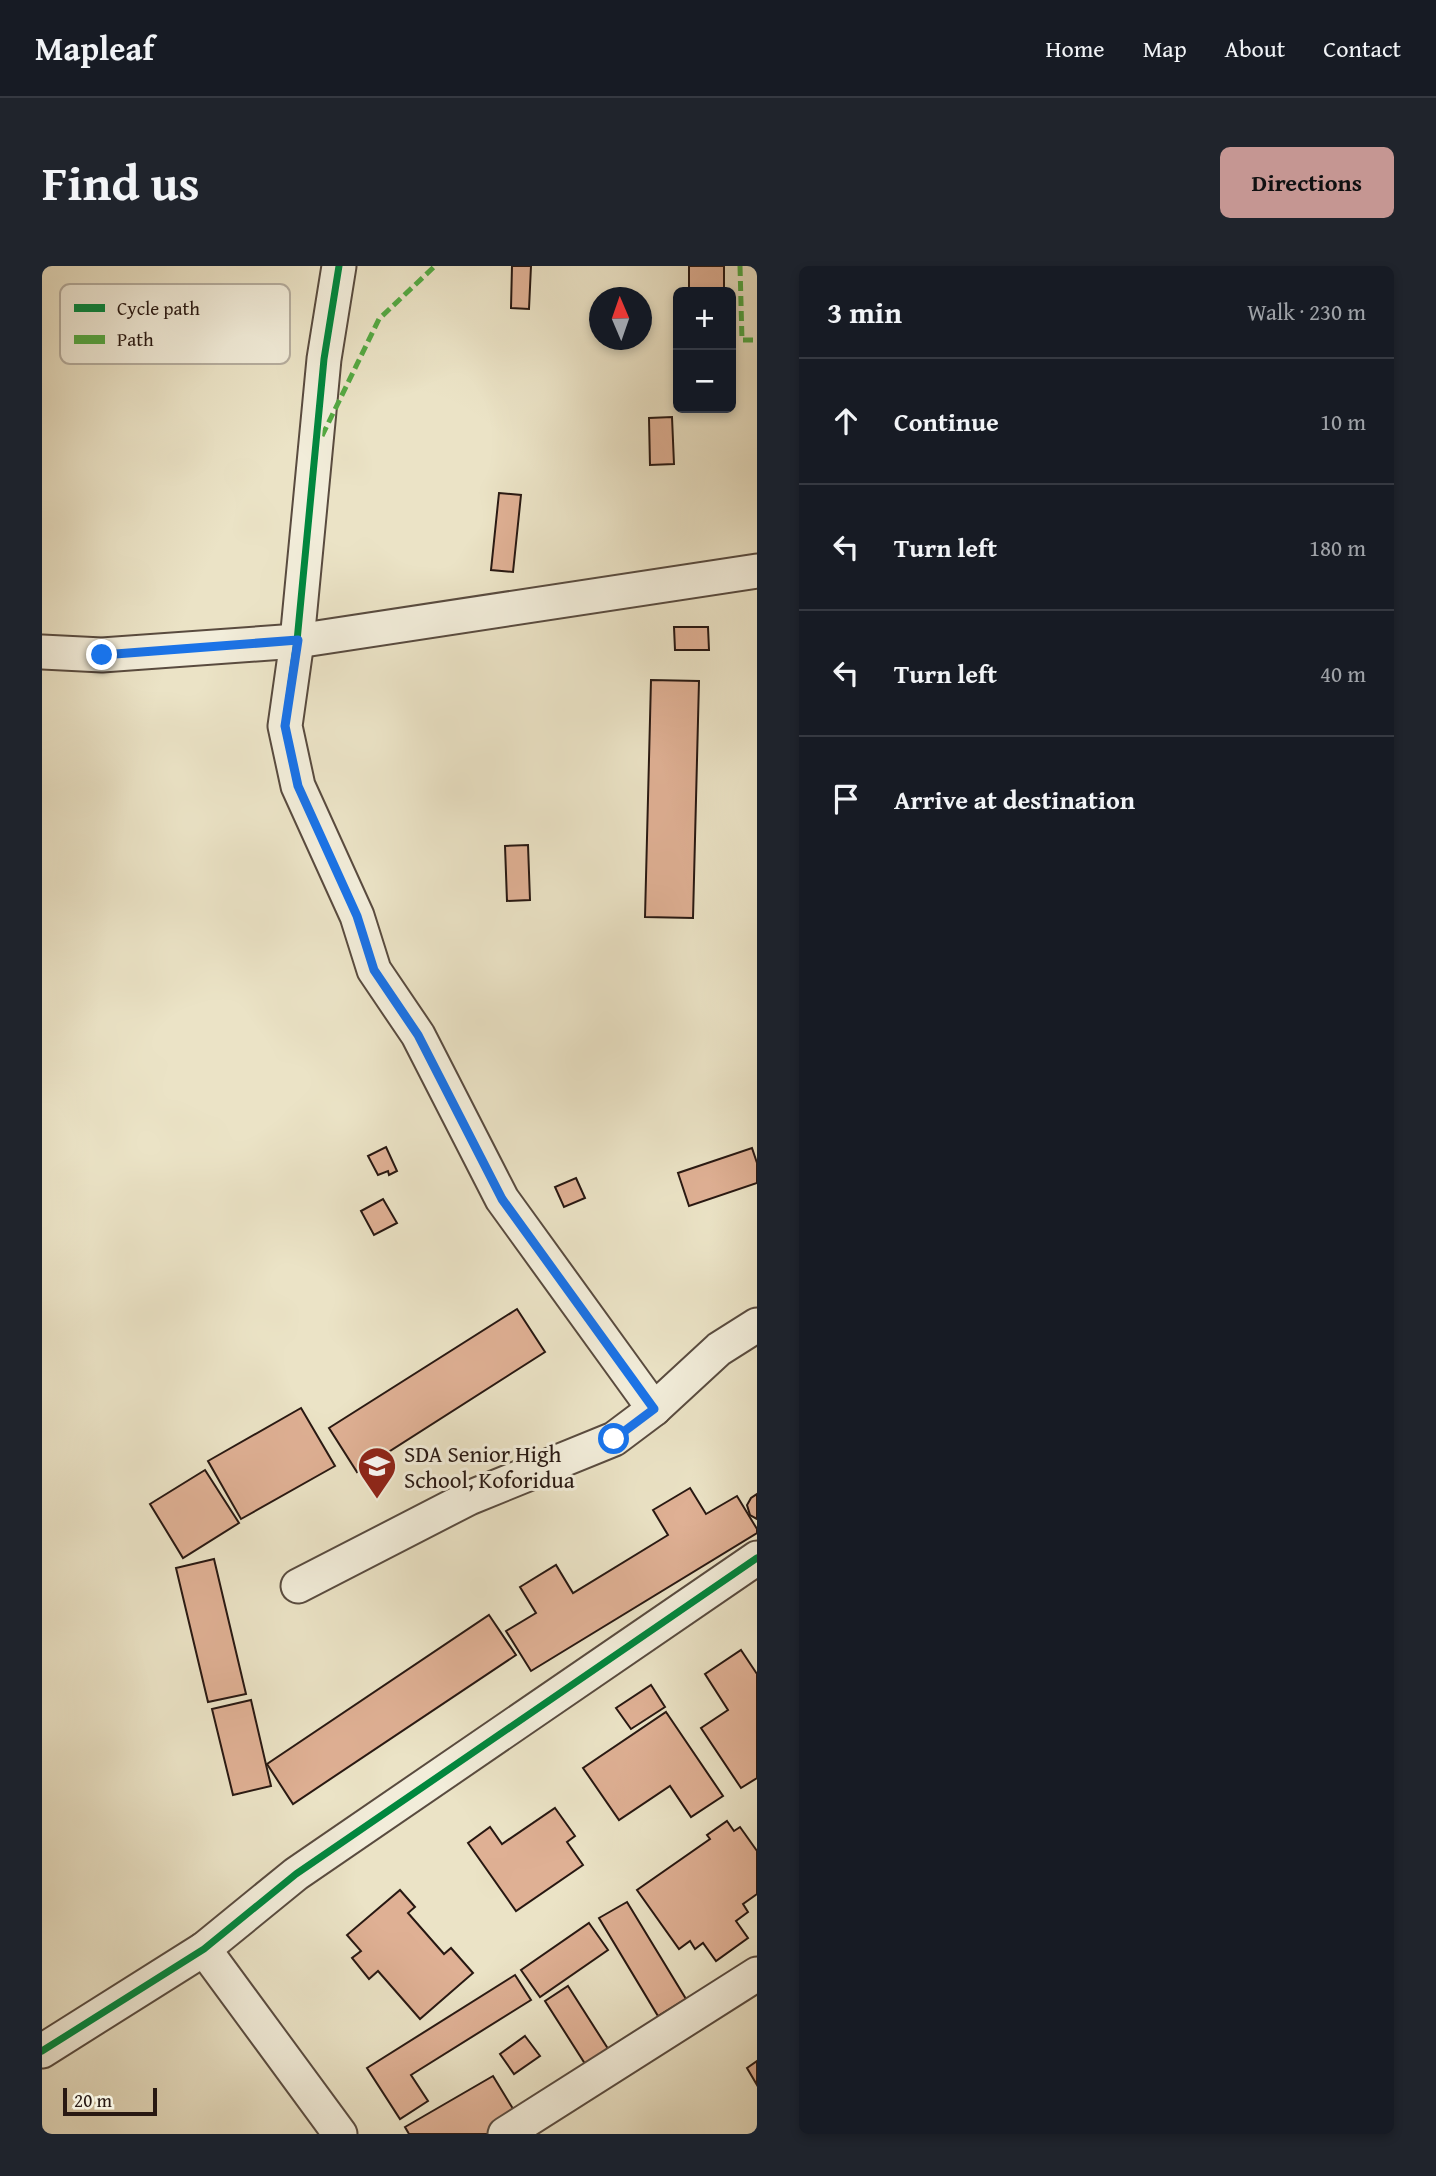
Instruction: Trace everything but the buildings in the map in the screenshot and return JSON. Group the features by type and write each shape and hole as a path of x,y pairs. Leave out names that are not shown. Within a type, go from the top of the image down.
{"street":[{"path":"339,266 324,359 298,640 285,726 298,786 357,916 374,970 418,1035 502,1199 654,1409"},
{"path":"42,652 102,655 298,640 757,571"},
{"path":"298,1586 469,1497 614,1439 654,1409 719,1349 757,1325"},
{"path":"42,2051 204,1949 296,1874 757,1558"},
{"path":"204,1949 340,2134"},
{"path":"505,2134 757,1974"}],"marked path":[{"path":"322,436 379,319 435,266"},
{"path":"740,266 742,340 757,340"}],"cycle path":[{"path":"339,266 324,359 297,641 285,726 298,786 357,916 374,970 418,1035 502,1199 654,1409"},
{"path":"42,2051 204,1949 296,1874 757,1558"}],"place":[{"name":"SDA Senior High School, Koforidua","path":"377,1500"}],"route":[{"path":"102,655 298,640 285,726 298,786 357,916 374,970 418,1035 502,1199 654,1409 614,1439"}]}
